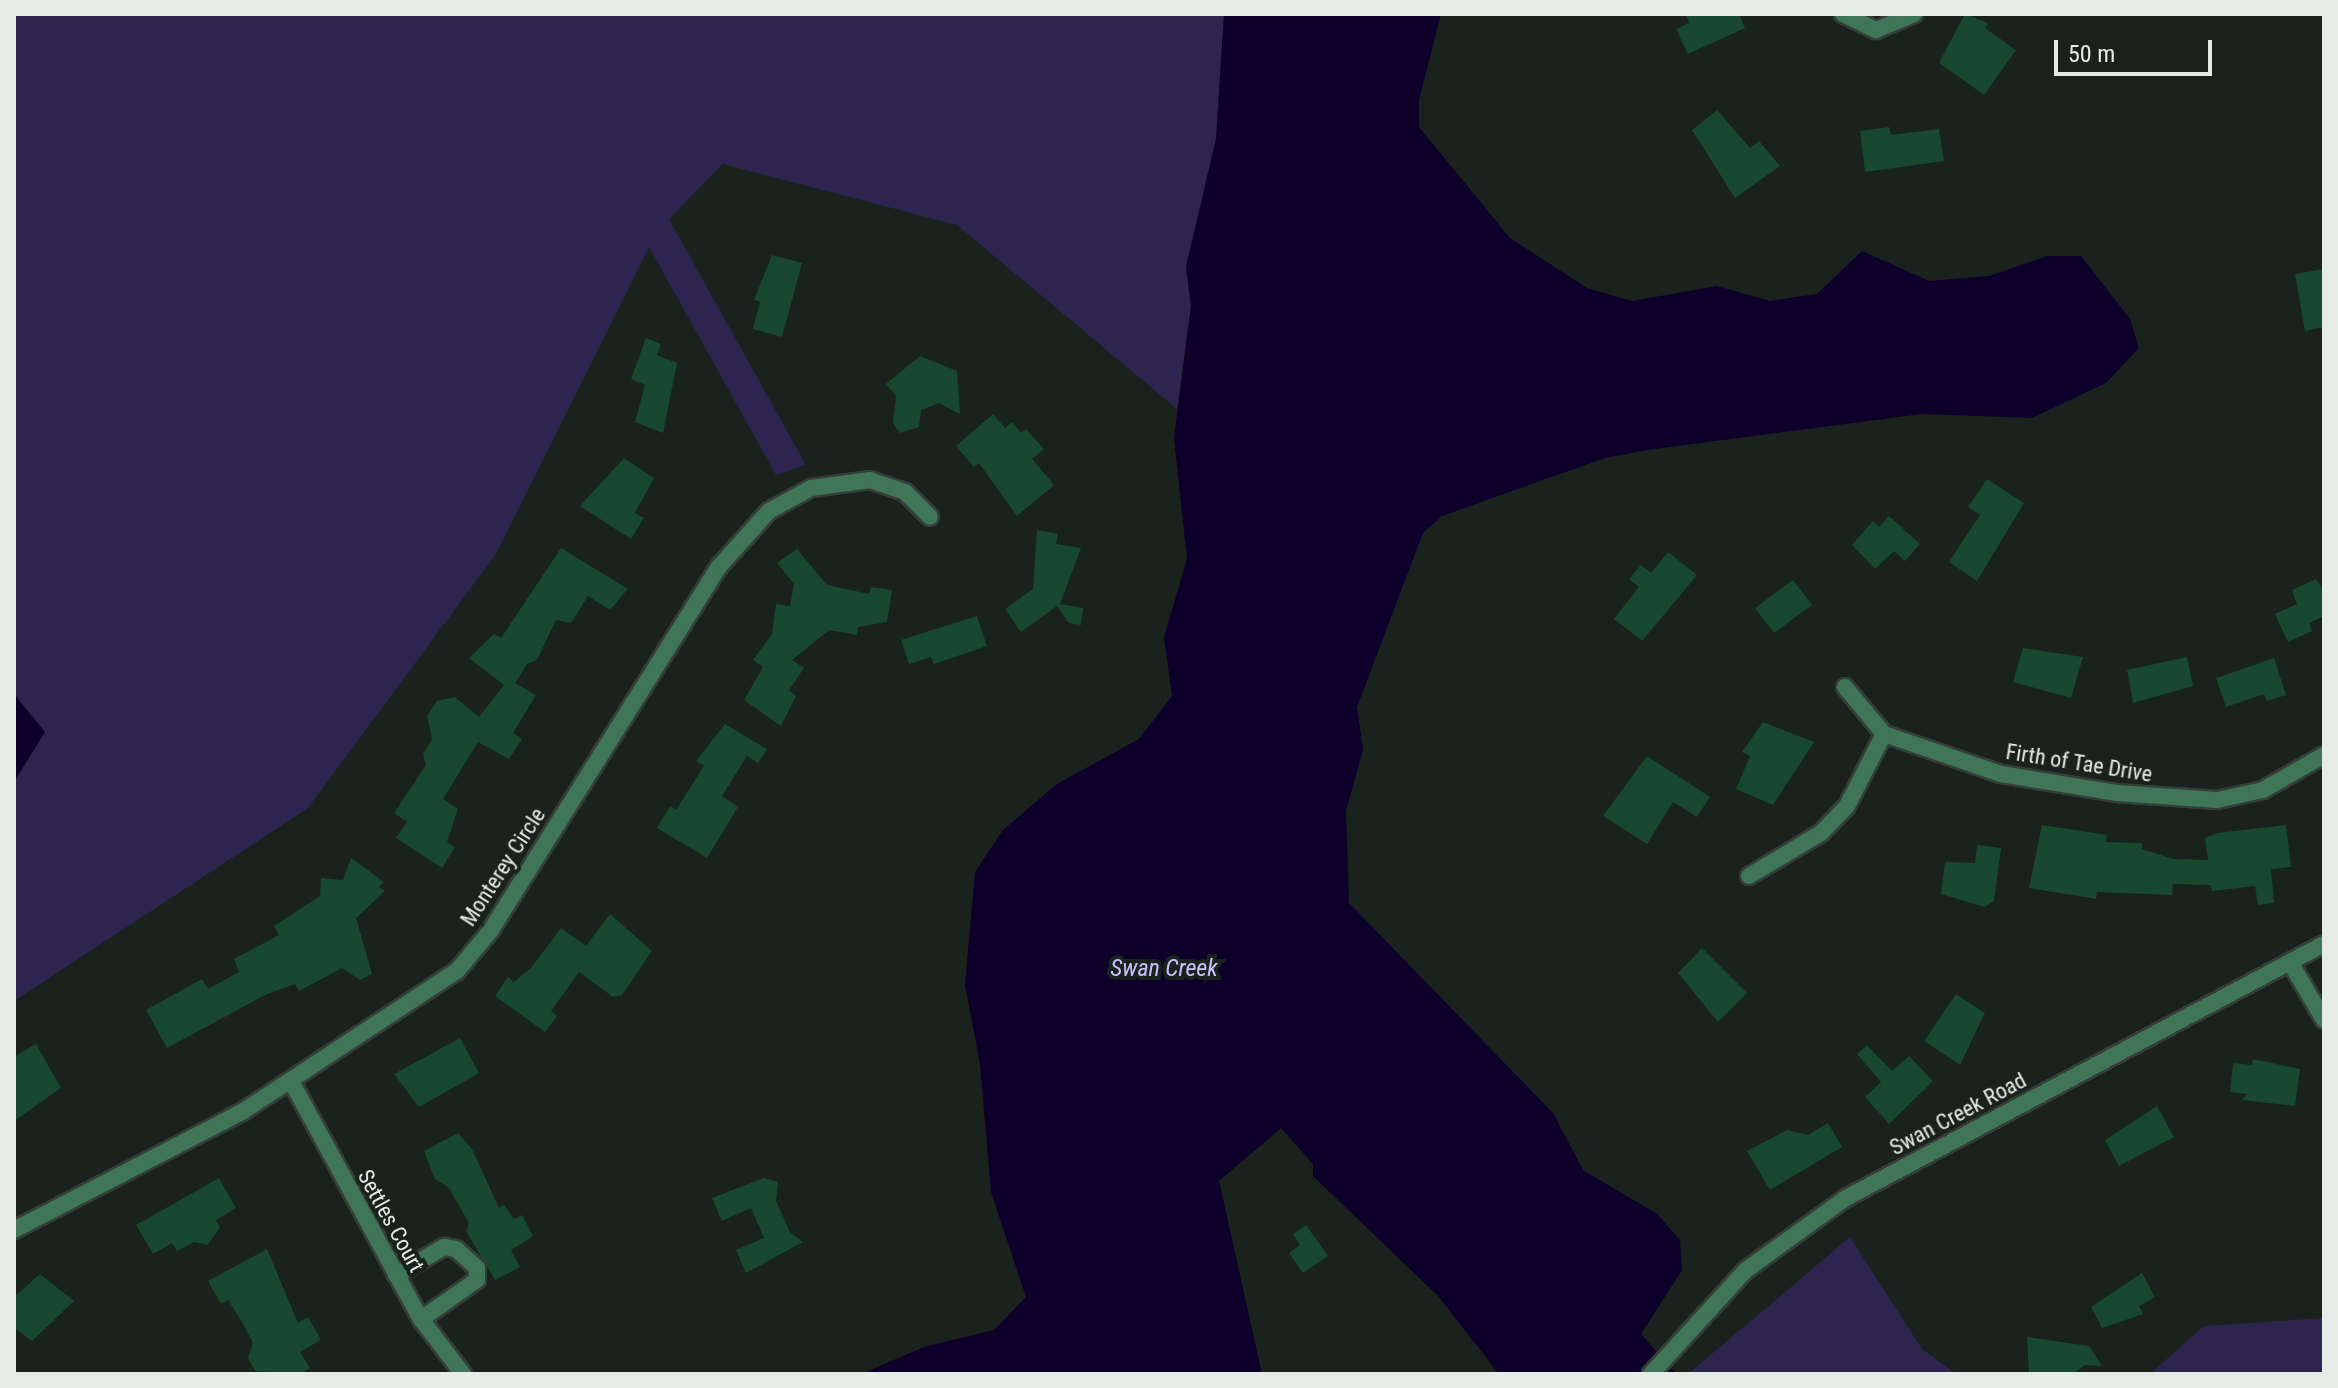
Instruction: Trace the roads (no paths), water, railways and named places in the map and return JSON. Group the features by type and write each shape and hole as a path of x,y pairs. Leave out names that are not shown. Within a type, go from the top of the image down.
{"street":[{"path":"1843,14 1876,30 1914,14"},
{"name":"Monterey Circle","path":"14,1230 291,1081 419,1001 479,946 718,568 755,523 798,493 859,480 905,492 930,517"},
{"path":"1749,876 1821,833 1847,806 1884,734 1845,687"},
{"name":"Firth of Tae Drive","path":"1884,734 2001,774 2174,800 2217,800 2263,790 2324,755"},
{"name":"Swan Creek Road","path":"1651,1374 1703,1312 1793,1232 1846,1198 2324,944"},
{"path":"2290,962 2324,1020"},
{"name":"Settles Court","path":"291,1081 421,1319 463,1374"},
{"path":"396,1275 444,1247 456,1249 477,1268 477,1280 421,1319"}],"water":[{"name":"Swan Creek","path":"1224,14 1441,14 1419,100 1419,127 1510,238 1587,288 1632,301 1717,286 1770,301 1817,294 1862,251 1929,281 1989,276 2047,256 2081,256 2130,319 2139,348 2106,383 2032,418 1922,414 1647,450 1605,458 1442,516 1423,533 1357,707 1363,750 1346,811 1349,903 1553,1113 1583,1170 1657,1214 1680,1240 1682,1270 1641,1334 1676,1374 1499,1374 1438,1296 1313,1176 1313,1164 1281,1128 1219,1181 1262,1374 861,1374 924,1347 994,1330 1026,1297 991,1192 980,1064 965,985 975,872 1003,830 1057,784 1139,739 1172,696 1164,637 1187,559 1174,438 1191,306 1186,267 1216,139"},
{"path":"14,694 45,732 14,782"}]}
